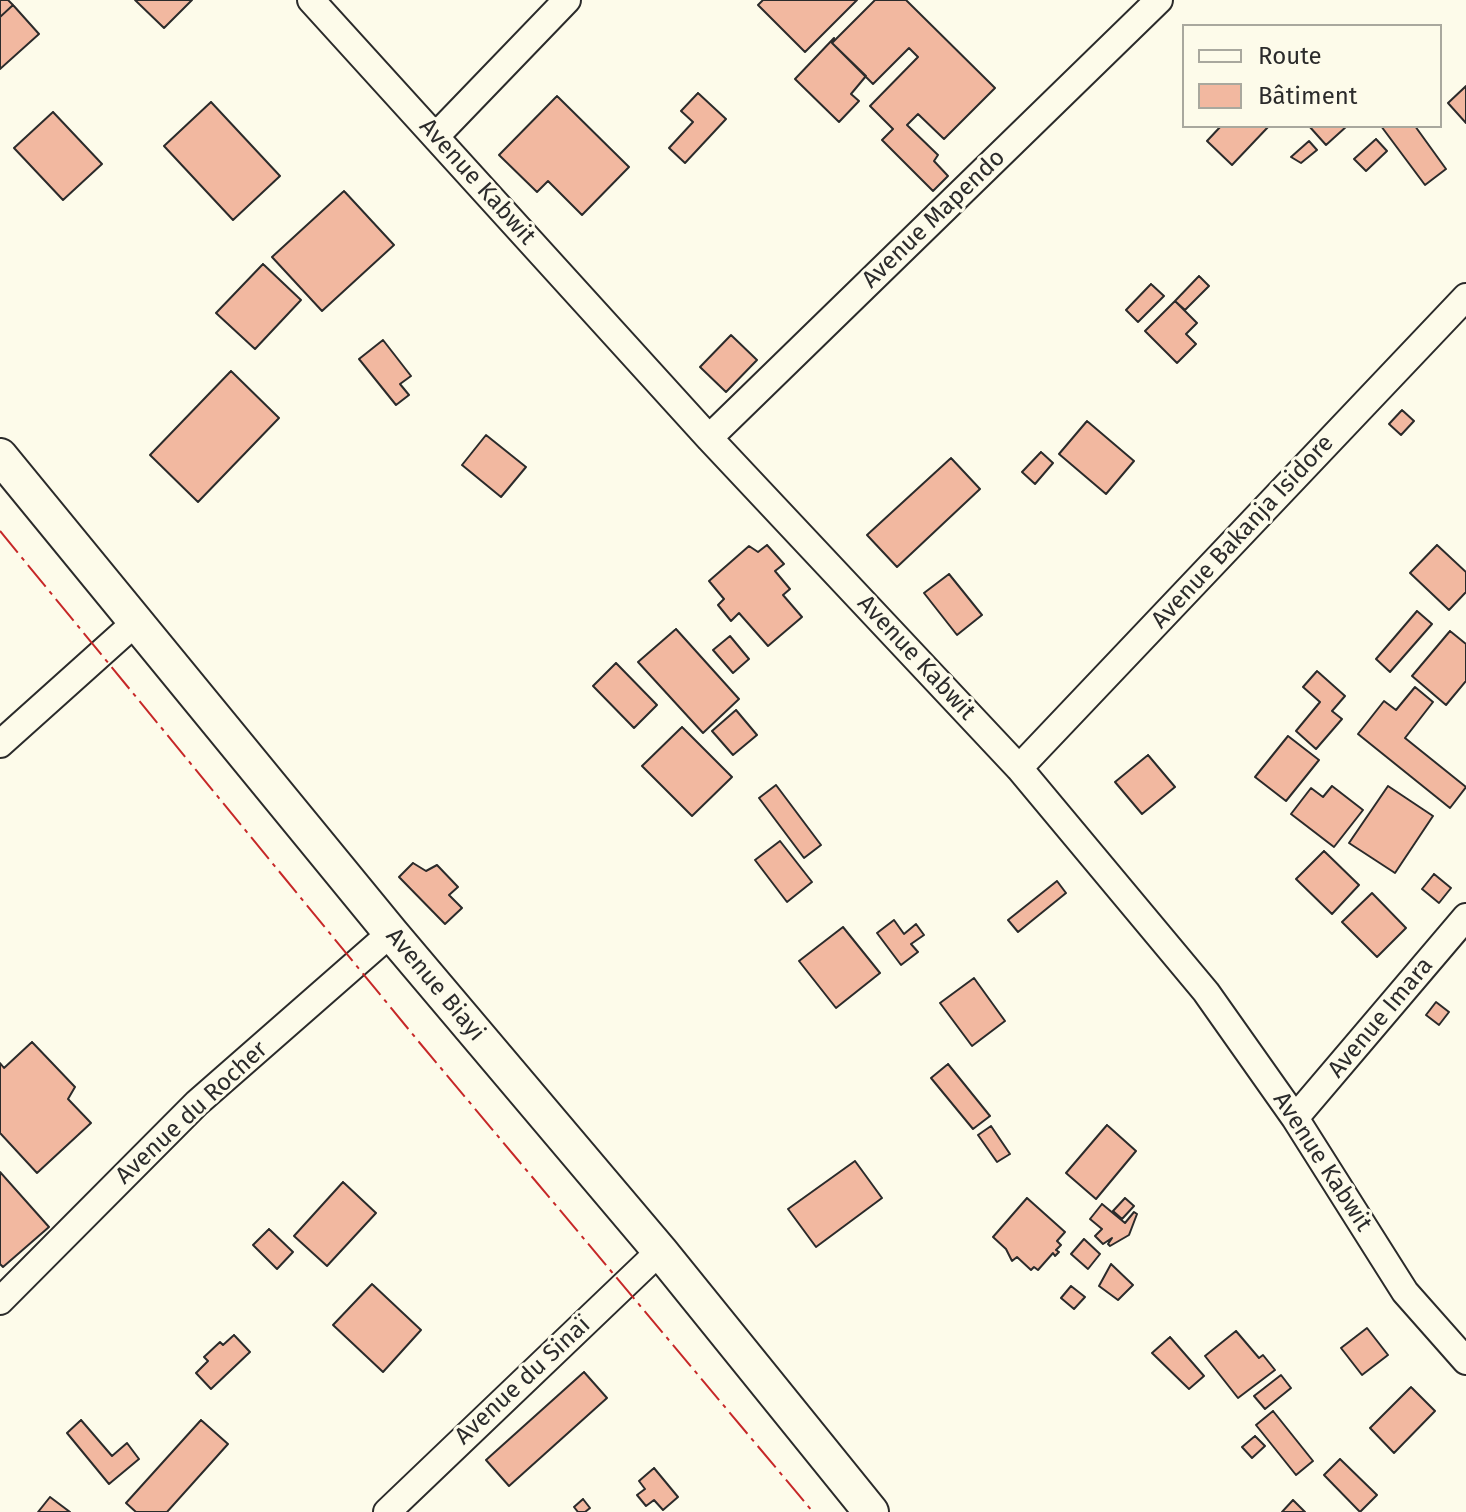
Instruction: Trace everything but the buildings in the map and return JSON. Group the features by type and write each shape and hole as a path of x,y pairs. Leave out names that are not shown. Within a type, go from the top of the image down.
{"street":[{"name":"Avenue Kabwit","path":"311,0 709,438 1019,768 1206,992 1295,1118 1405,1292 1466,1361"},
{"path":"436,136 567,0"},
{"name":"Avenue Mapendo","path":"709,438 1159,0"},
{"name":"Avenue Bakanja Isidore","path":"1019,768 1466,297"},
{"name":"Avenue Biayi","path":"0,456 391,933 660,1251 871,1512"},
{"path":"0,744 136,622"},
{"name":"Avenue Imara","path":"1295,1118 1466,917"},
{"name":"Avenue du Rocher","path":"0,1301 197,1103 391,933"},
{"name":"Avenue du Sinaï","path":"387,1512 660,1251"}],"power":[{"path":"0,531 419,1042 813,1512"}]}
